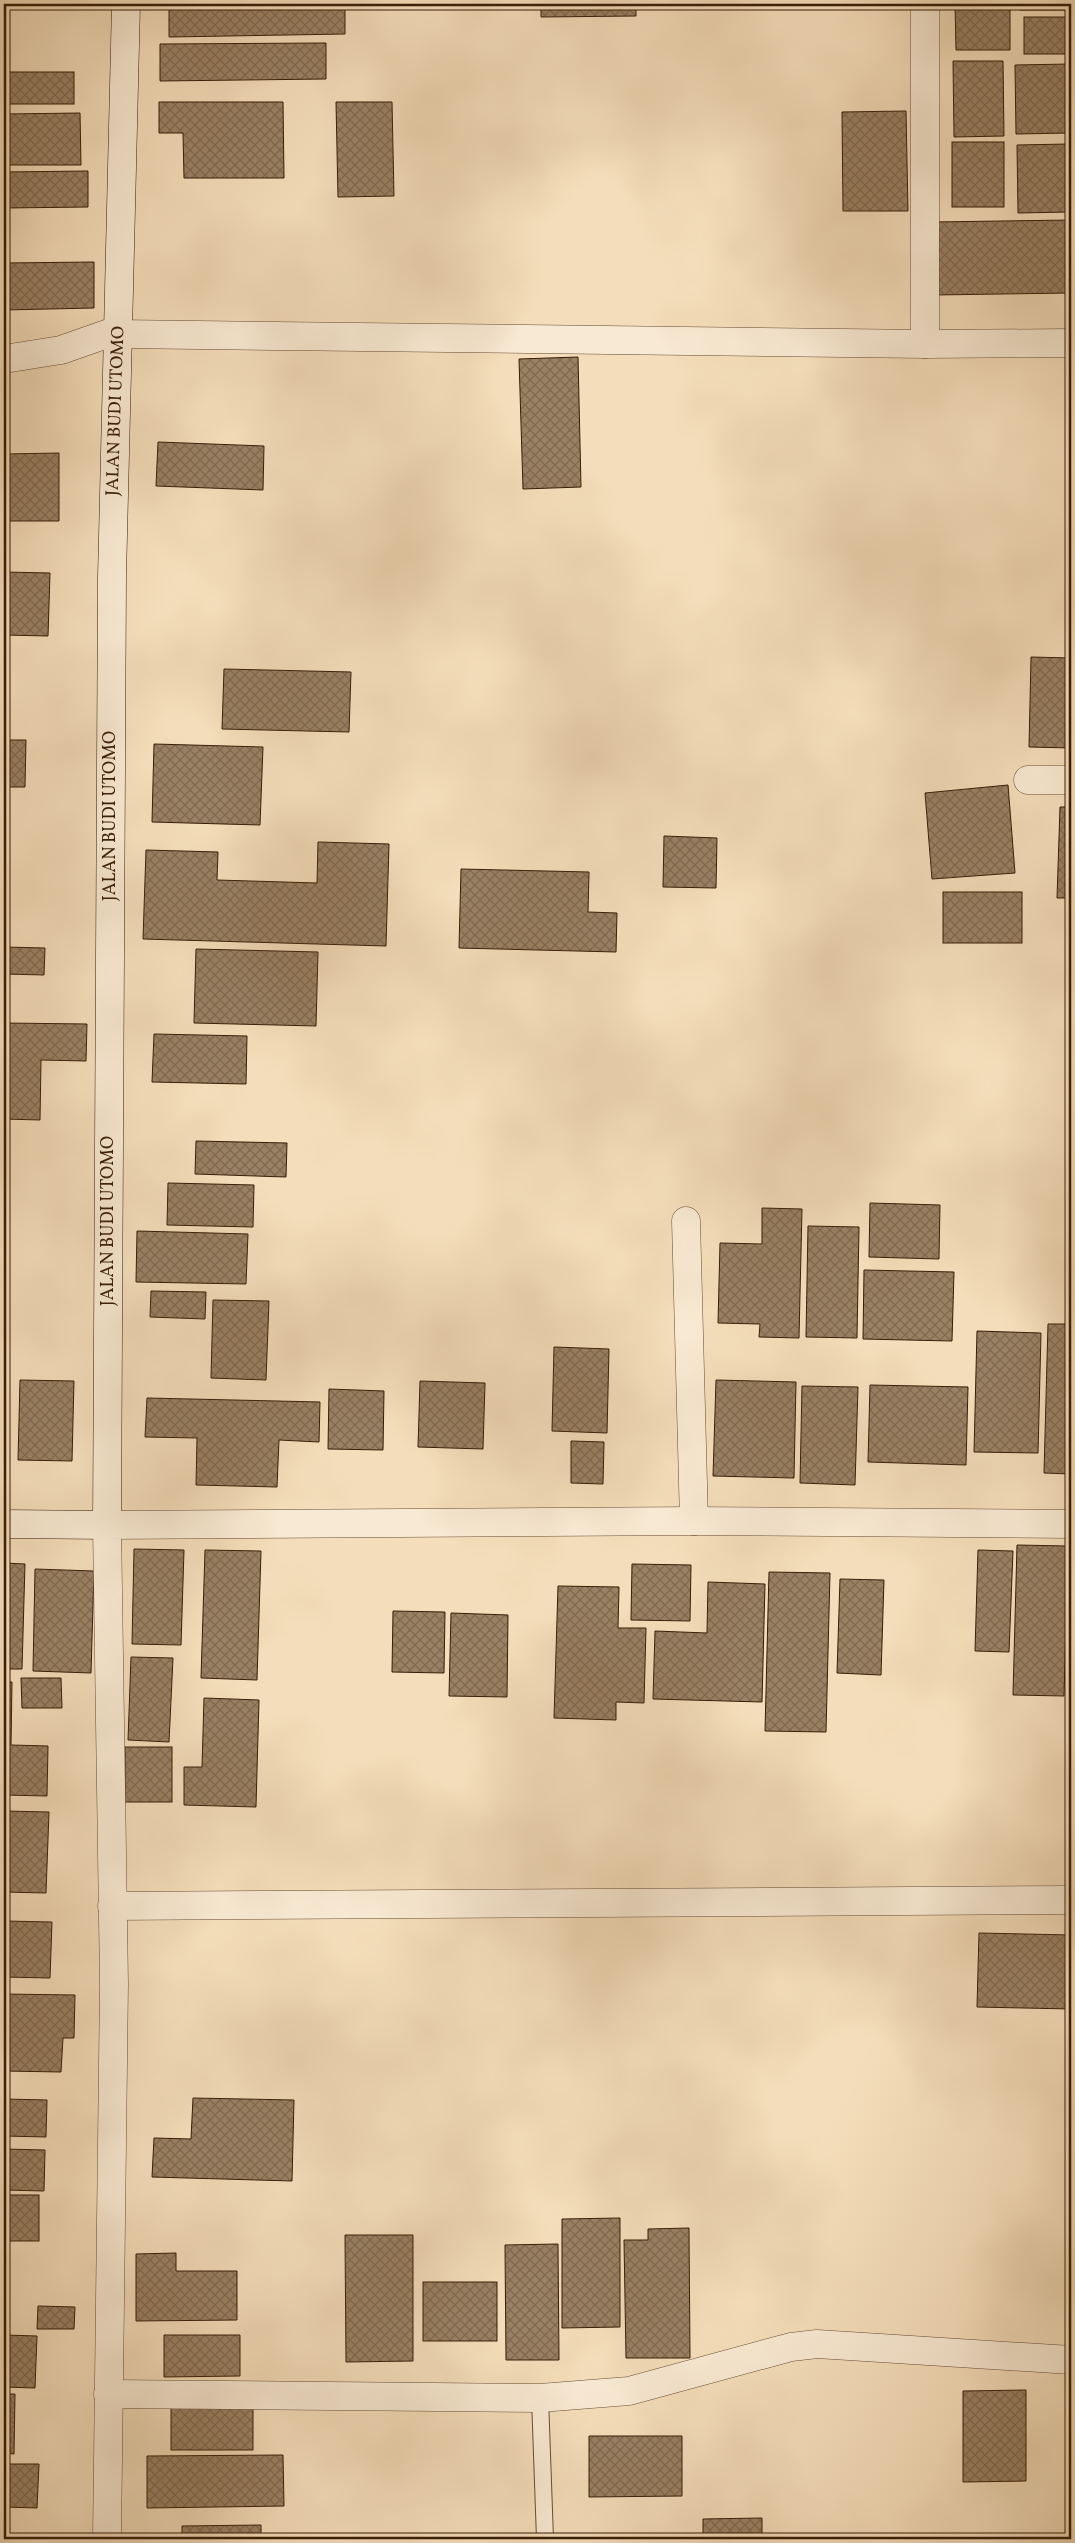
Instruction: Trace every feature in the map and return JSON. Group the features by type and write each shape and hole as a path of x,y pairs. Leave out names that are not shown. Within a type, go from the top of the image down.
{"street":[{"name":"JALAN BUDI UTOMO","path":"107,2539 114,1984 106,1525 112,587 126,4"},
{"path":"925,4 925,344"},
{"path":"4,359 61,350 118,332 925,344 1071,343"},
{"path":"1028,780 1071,780"},
{"path":"686,1221 694,1521"},
{"path":"4,1524 694,1521 1071,1524"},
{"path":"112,1906 1071,1900"},
{"path":"108,2394 540,2398 629,2391 791,2347 816,2344 1071,2360"}],"lane":[{"path":"540,2398 545,2539"}],"building":[{"path":"169,4 345,4 345,34 169,37"},
{"path":"541,4 636,4 636,16 541,17"},
{"path":"955,4 1010,4 1010,50 956,50"},
{"path":"1020,4 1071,4 1071,10 1020,10"},
{"path":"1024,17 1071,17 1071,54 1024,54"},
{"path":"326,43 326,79 160,81 160,44"},
{"path":"953,61 1003,61 1004,136 954,137"},
{"path":"1070,64 1070,133 1016,134 1015,65"},
{"path":"9,72 74,72 74,104 9,104"},
{"path":"159,102 283,102 284,178 184,178 183,133 159,133"},
{"path":"336,102 392,102 394,196 338,197"},
{"path":"906,111 908,211 843,211 842,112"},
{"path":"80,113 81,165 4,165 4,114"},
{"path":"952,142 1004,142 1004,207 952,207"},
{"path":"1068,144 1069,212 1018,213 1017,145"},
{"path":"88,171 88,207 4,208 4,172"},
{"path":"1071,220 1071,293 934,295 933,222"},
{"path":"94,262 94,308 4,310 4,263"},
{"path":"578,357 581,487 523,489 519,359"},
{"path":"158,442 264,446 263,490 156,486"},
{"path":"59,453 59,521 4,521 4,454"},
{"path":"4,572 50,573 48,636 4,635"},
{"path":"1031,657 1071,658 1071,748 1029,747"},
{"path":"224,669 351,672 349,732 222,729"},
{"path":"4,740 26,740 25,787 4,787"},
{"path":"154,744 263,747 260,825 152,822"},
{"path":"1008,785 1015,873 932,879 925,793"},
{"path":"1060,807 1071,807 1071,898 1057,898"},
{"path":"664,836 717,838 716,888 663,887"},
{"path":"318,842 389,844 386,946 143,939 146,850 218,852 217,880 317,883"},
{"path":"461,869 589,872 588,912 617,913 616,952 459,948"},
{"path":"943,892 1022,892 1022,943 943,943"},
{"path":"4,947 45,948 44,975 4,974"},
{"path":"196,949 318,952 316,1026 194,1023"},
{"path":"4,1023 87,1024 86,1061 41,1060 40,1120 4,1119"},
{"path":"154,1034 247,1036 246,1084 152,1082"},
{"path":"196,1141 287,1143 286,1177 195,1174"},
{"path":"168,1183 254,1185 253,1227 167,1225"},
{"path":"870,1203 940,1205 939,1259 869,1257"},
{"path":"762,1208 802,1209 799,1338 759,1337 760,1324 718,1323 720,1243 762,1244"},
{"path":"808,1226 859,1227 857,1338 806,1337"},
{"path":"137,1231 248,1234 246,1284 136,1282"},
{"path":"864,1270 954,1272 952,1341 863,1339"},
{"path":"151,1291 206,1292 205,1319 150,1317"},
{"path":"213,1300 269,1301 266,1380 211,1378"},
{"path":"1048,1324 1071,1324 1071,1474 1044,1473"},
{"path":"977,1331 1041,1333 1038,1453 974,1452"},
{"path":"554,1347 609,1349 607,1433 552,1431"},
{"path":"20,1380 74,1381 72,1461 18,1460"},
{"path":"716,1380 796,1382 794,1478 713,1476"},
{"path":"420,1381 485,1383 483,1449 418,1447"},
{"path":"870,1385 968,1387 966,1465 868,1462"},
{"path":"802,1386 858,1387 855,1485 800,1483"},
{"path":"329,1389 384,1391 383,1450 328,1449"},
{"path":"147,1398 320,1402 319,1442 279,1440 277,1487 196,1485 197,1438 145,1437"},
{"path":"571,1441 604,1442 603,1484 571,1483"},
{"path":"1017,1545 1068,1546 1064,1696 1013,1695"},
{"path":"134,1549 184,1550 181,1645 132,1644"},
{"path":"205,1550 261,1551 257,1680 201,1678"},
{"path":"978,1550 1013,1551 1009,1652 975,1651"},
{"path":"4,1563 25,1564 22,1669 4,1669"},
{"path":"632,1564 691,1565 690,1621 631,1620"},
{"path":"35,1569 94,1571 91,1673 33,1671"},
{"path":"769,1572 830,1573 826,1732 765,1731"},
{"path":"840,1579 884,1580 881,1675 837,1673"},
{"path":"708,1582 765,1584 762,1702 653,1699 655,1631 707,1633"},
{"path":"558,1586 619,1587 618,1628 646,1628 644,1703 616,1702 616,1720 554,1718"},
{"path":"393,1611 445,1612 444,1673 392,1672"},
{"path":"451,1613 508,1615 507,1697 449,1696"},
{"path":"131,1657 173,1658 169,1742 128,1740"},
{"path":"21,1678 61,1678 62,1708 22,1708"},
{"path":"4,1682 12,1682 11,1745 48,1746 47,1796 4,1795"},
{"path":"204,1698 259,1700 256,1807 184,1805 184,1767 202,1767"},
{"path":"125,1747 172,1747 172,1802 125,1802"},
{"path":"4,1811 49,1812 46,1893 4,1892"},
{"path":"4,1921 52,1922 50,1978 4,1977"},
{"path":"979,1933 1071,1935 1071,2009 977,2007"},
{"path":"4,1994 75,1995 74,2038 63,2038 61,2072 4,2071"},
{"path":"193,2098 294,2100 292,2181 152,2177 154,2138 191,2139"},
{"path":"4,2099 47,2100 46,2137 4,2136"},
{"path":"4,2149 45,2150 44,2191 4,2190"},
{"path":"4,2195 39,2195 39,2241 4,2241"},
{"path":"620,2218 620,2327 562,2328 562,2219"},
{"path":"689,2228 690,2358 626,2358 624,2240 648,2240 648,2229"},
{"path":"345,2235 413,2235 413,2361 346,2362"},
{"path":"558,2244 559,2360 506,2360 505,2245"},
{"path":"176,2253 176,2271 237,2271 237,2320 136,2321 136,2254"},
{"path":"423,2282 497,2282 497,2341 423,2341"},
{"path":"38,2306 75,2307 74,2329 37,2329"},
{"path":"4,2335 37,2336 35,2388 4,2387"},
{"path":"164,2335 240,2335 240,2376 164,2377"},
{"path":"1026,2390 1026,2481 963,2482 963,2391"},
{"path":"4,2394 15,2394 14,2454 4,2453"},
{"path":"171,2405 253,2405 253,2450 171,2450"},
{"path":"589,2436 682,2436 682,2496 589,2497"},
{"path":"283,2455 284,2506 147,2508 147,2456"},
{"path":"4,2464 39,2464 37,2508 4,2507"},
{"path":"762,2518 762,2539 703,2539 703,2519"},
{"path":"261,2525 261,2539 165,2539 165,2535 182,2535 182,2526"}]}
